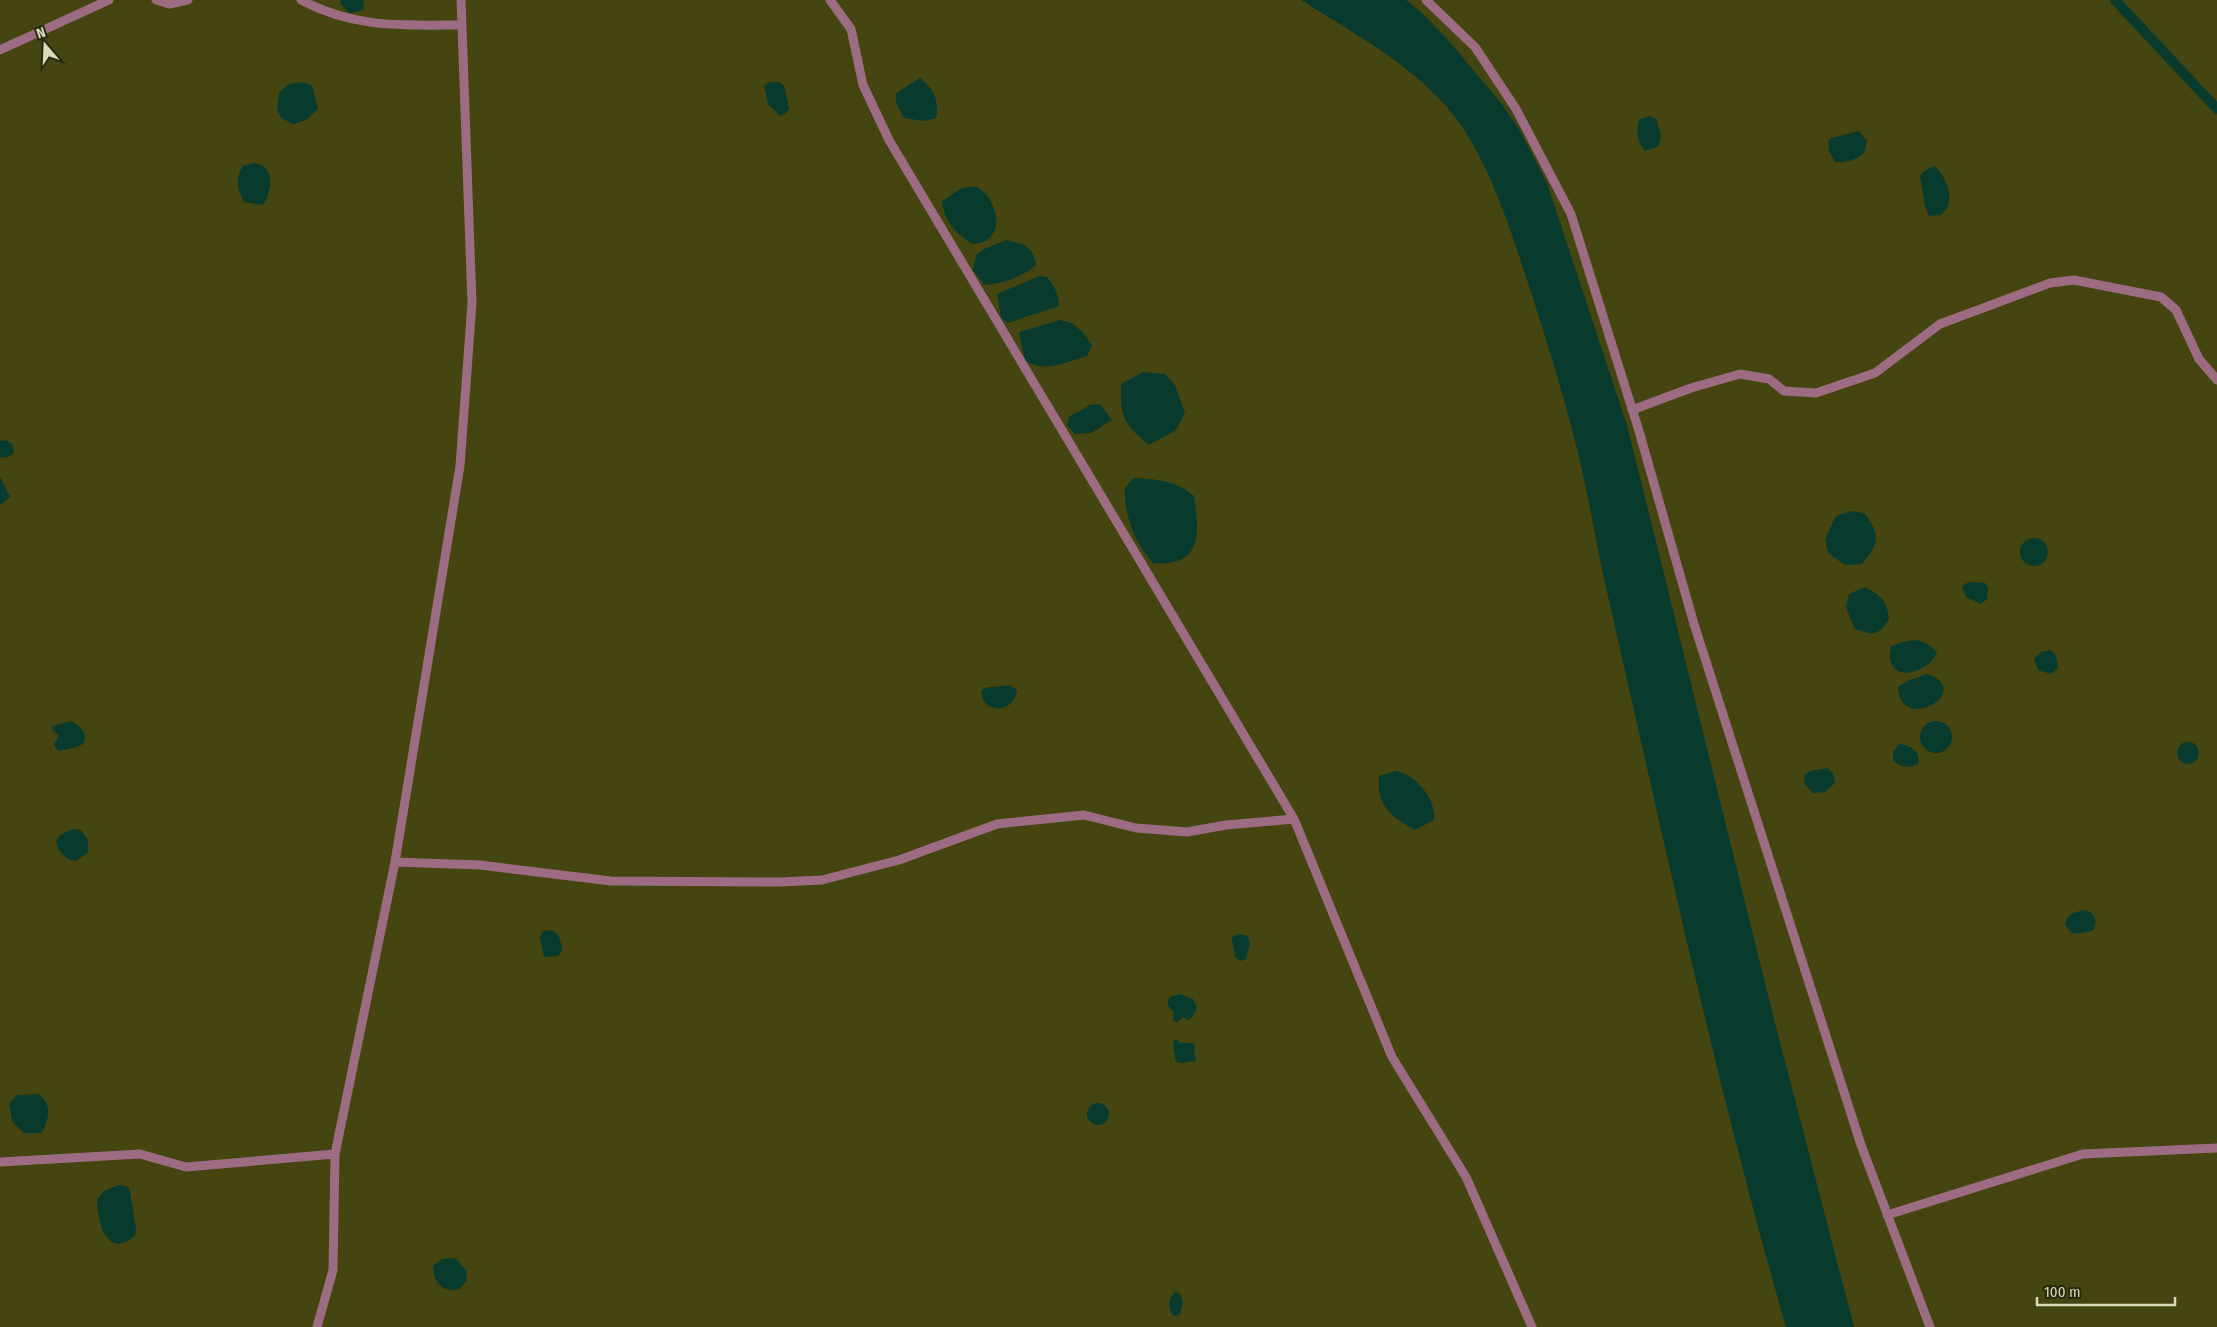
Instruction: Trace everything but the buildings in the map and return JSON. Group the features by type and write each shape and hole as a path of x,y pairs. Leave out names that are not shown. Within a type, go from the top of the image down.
{"street":[{"path":"0,50 109,0"},
{"path":"156,0 169,4 188,0"},
{"path":"301,0 349,20 378,25 462,25"},
{"path":"317,1327 333,1270 335,1154 395,862 460,466 472,303 461,0"},
{"path":"830,0 850,29 864,85 889,140 1294,819 1392,1057 1466,1177 1532,1327"},
{"path":"1426,0 1475,47 1516,109 1571,214 1632,410 1700,643 1858,1136 1930,1327"},
{"path":"1632,410 1691,388 1740,374 1770,380 1784,391 1816,393 1875,373 1940,324 2050,283 2074,280 2161,297 2176,310 2199,359 2217,380"},
{"path":"395,862 480,865 610,881 781,882 822,880 899,860 997,824 1084,815 1136,828 1187,832 1226,825 1294,819"},
{"path":"1887,1215 2083,1154 2165,1152 2217,1148"},
{"path":"0,1162 140,1154 186,1167 335,1154"}],"water":[{"path":"341,0 363,0 364,10 349,13 340,3"},
{"path":"1301,0 1406,0 1421,12 1448,40 1501,103 1519,129 1547,183 1627,425 1773,1015 1854,1327 1786,1327 1760,1235 1690,956 1571,427 1529,286 1492,183 1461,125 1428,87 1366,40"},
{"path":"920,78 932,90 937,106 936,118 924,121 904,118 896,103 896,93"},
{"path":"302,82 312,86 318,109 306,120 293,124 281,118 277,109 279,93 289,84"},
{"path":"770,82 779,82 784,86 789,109 780,116 768,104 764,86"},
{"path":"1649,116 1656,119 1661,135 1659,146 1645,151 1639,140 1638,128 1639,120"},
{"path":"1859,131 1867,141 1864,153 1851,160 1835,162 1829,151 1828,141 1832,138"},
{"path":"254,163 261,165 269,174 270,186 263,205 244,202 239,188 238,180 243,166"},
{"path":"1934,166 1947,184 1949,201 1941,215 1929,216 1925,206 1920,176 1924,171"},
{"path":"975,186 987,196 992,204 996,221 992,236 984,242 973,244 952,227 943,209 942,201 962,188"},
{"path":"1007,240 1027,247 1033,254 1036,265 1012,279 984,285 973,270 976,255 986,248"},
{"path":"1040,276 1047,277 1052,284 1057,294 1059,306 1008,323 1001,318 997,294"},
{"path":"1060,320 1071,323 1086,337 1092,346 1087,356 1055,366 1040,366 1025,360 1019,332"},
{"path":"1143,372 1165,374 1175,385 1185,413 1176,430 1149,445 1129,425 1121,405 1121,384"},
{"path":"1100,404 1112,420 1091,433 1075,434 1067,425 1069,417 1090,405"},
{"path":"6,440 12,444 14,452 4,458 0,457 0,441"},
{"path":"0,477 10,497 0,505"},
{"path":"1134,478 1151,479 1174,484 1194,496 1197,535 1189,554 1181,560 1169,563 1153,563 1140,546 1128,518 1125,498 1125,488"},
{"path":"1852,511 1864,513 1873,527 1876,539 1872,551 1862,564 1845,565 1828,553 1825,539 1836,516"},
{"path":"2034,538 2044,542 2048,552 2044,562 2034,566 2024,562 2020,552 2024,542"},
{"path":"1969,582 1985,583 1988,588 1987,599 1981,604 1966,597 1962,586"},
{"path":"1865,587 1882,599 1888,613 1889,619 1875,633 1855,629 1846,608 1849,594"},
{"path":"1915,640 1928,644 1937,653 1921,669 1906,673 1899,671 1893,667 1890,659 1891,646"},
{"path":"2050,650 2055,655 2058,668 2051,674 2038,670 2034,659 2041,652"},
{"path":"1927,674 1940,681 1944,690 1940,698 1932,705 1921,709 1910,708 1902,701 1898,687"},
{"path":"1010,685 1017,690 1015,698 1011,703 999,708 987,705 981,692 984,688"},
{"path":"70,721 83,731 85,735 84,742 76,747 58,751 54,745 59,735 53,731 52,726"},
{"path":"1936,721 1942,722 1947,726 1951,731 1951,743 1947,748 1942,752 1936,753 1930,752 1925,748 1921,743 1920,737 1921,731 1925,726 1930,722"},
{"path":"2188,742 2196,745 2199,753 2196,761 2188,764 2180,761 2177,753 2180,745"},
{"path":"1899,744 1914,749 1919,759 1918,764 1905,767 1893,760 1893,752"},
{"path":"1827,768 1833,773 1835,783 1825,792 1813,793 1805,784 1804,775 1810,771"},
{"path":"1396,771 1411,777 1424,789 1432,804 1434,820 1415,830 1392,815 1387,809 1380,795 1379,776"},
{"path":"73,829 81,830 88,840 88,853 75,861 68,859 62,854 56,841 60,835"},
{"path":"2086,910 2094,916 2094,928 2092,931 2073,934 2065,925 2067,918 2072,914"},
{"path":"551,930 558,936 562,951 558,956 544,957 540,937 543,931"},
{"path":"1240,934 1248,936 1250,944 1246,959 1240,961 1235,957 1232,937"},
{"path":"1180,994 1193,999 1197,1008 1192,1018 1187,1020 1183,1017 1176,1023 1173,1019 1174,1012 1169,1007 1168,1002 1170,997"},
{"path":"1177,1039 1180,1043 1192,1043 1195,1045 1196,1061 1176,1062 1173,1047 1174,1040"},
{"path":"38,1094 46,1102 48,1118 41,1133 24,1133 12,1121 9,1104 17,1095"},
{"path":"1098,1103 1106,1106 1109,1114 1106,1122 1098,1125 1090,1122 1087,1114 1090,1106"},
{"path":"119,1185 127,1186 130,1191 136,1229 135,1236 125,1242 117,1243 110,1241 101,1227 97,1199 104,1191"},
{"path":"455,1258 466,1270 467,1280 460,1289 454,1290 444,1288 437,1282 433,1266 442,1259"},
{"path":"1175,1292 1180,1293 1183,1301 1180,1315 1174,1316 1169,1304 1170,1298"}],"waterway":[{"path":"2115,0 2217,109"}]}
